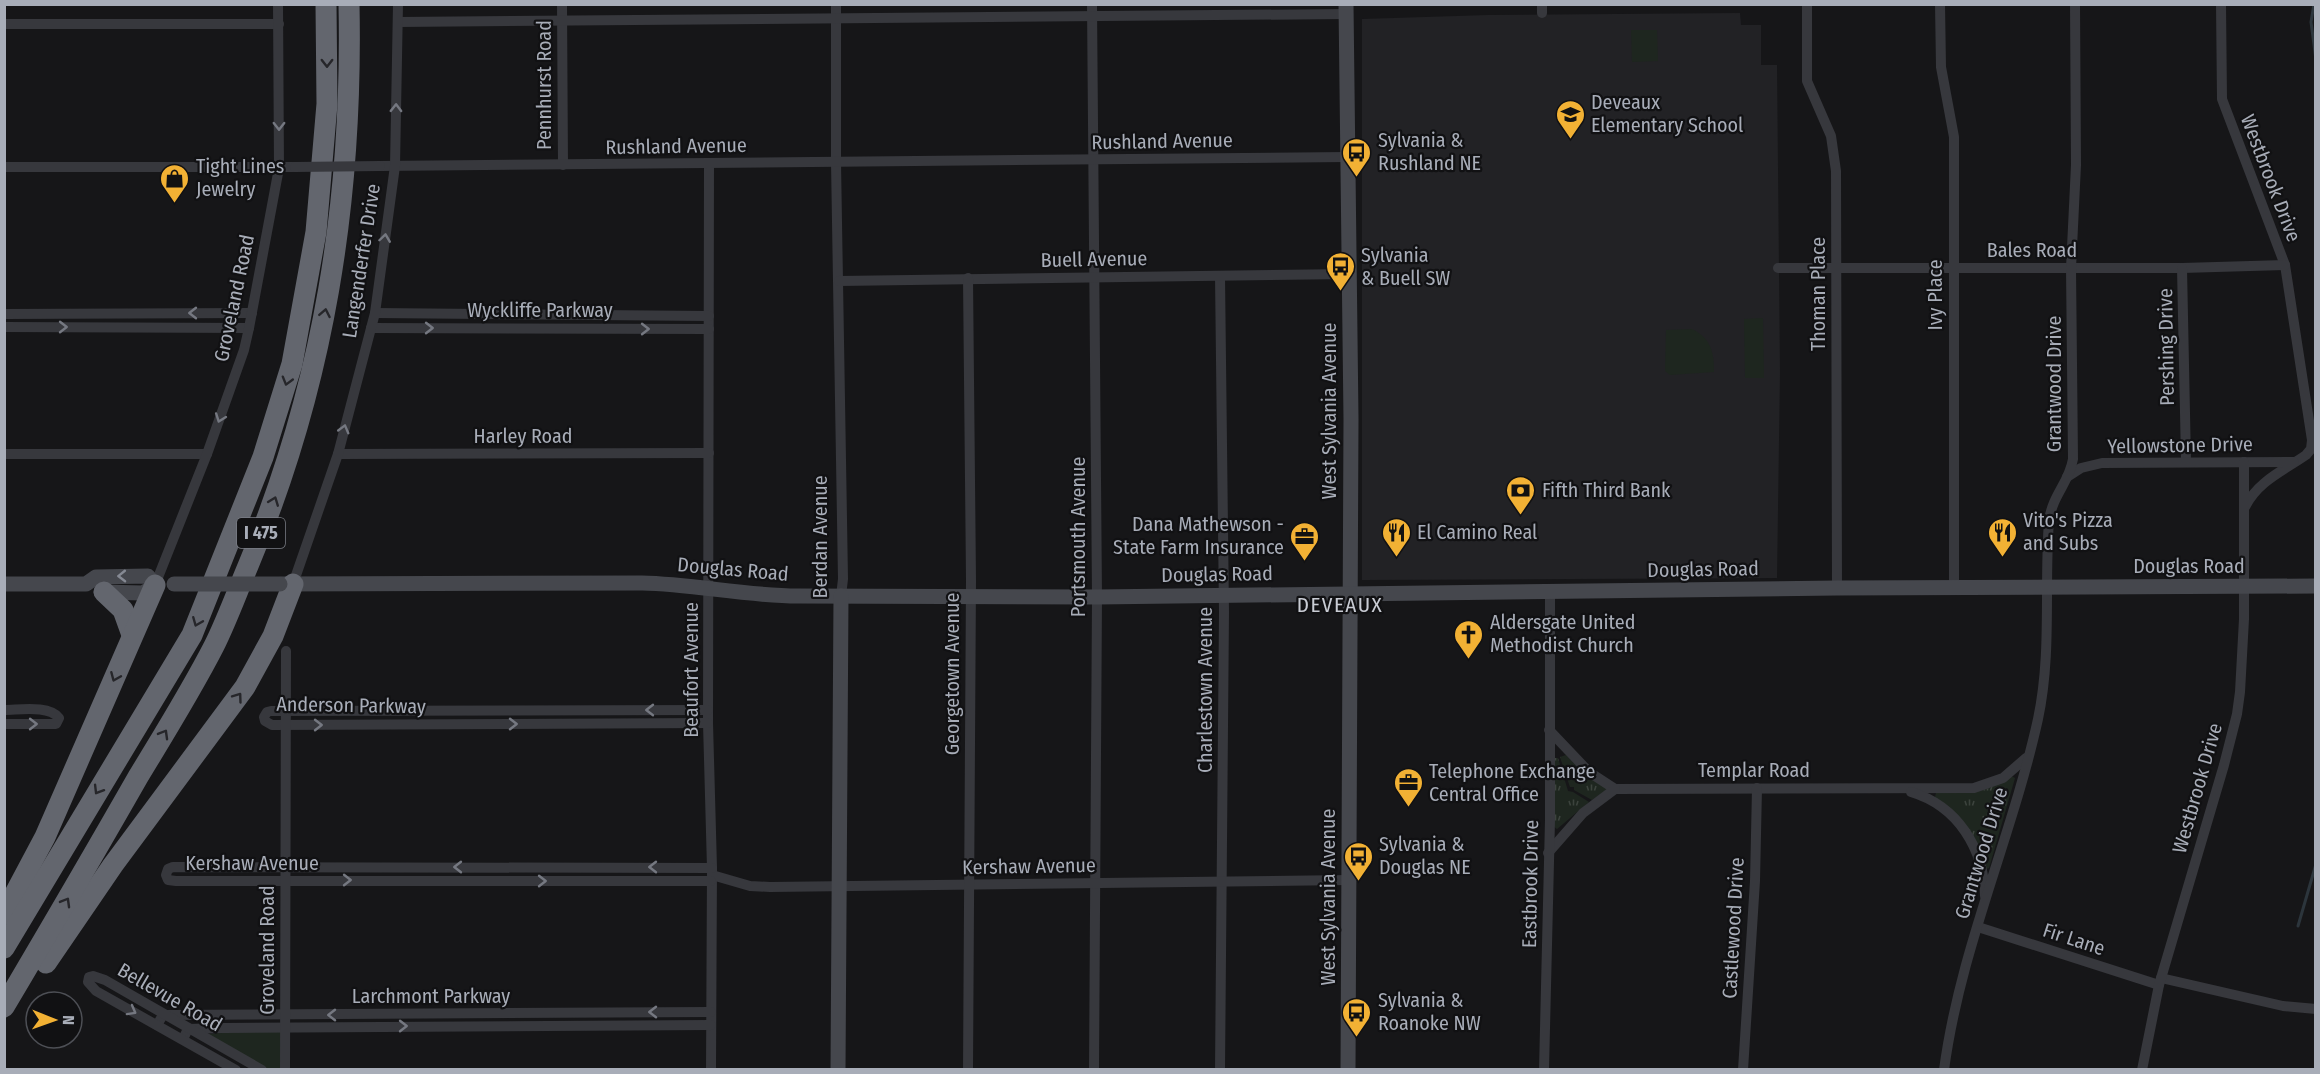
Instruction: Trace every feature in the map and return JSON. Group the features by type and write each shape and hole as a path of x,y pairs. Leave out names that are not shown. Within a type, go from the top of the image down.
{"highway":[{"name":"I 475","path":"4,948 192,635 263,457 292,364 316,232 327,104 326,4"},
{"name":"I 475","path":"4,1007 215,644 283,475 314,364 332,280 338,239 349,103 349,4"},
{"path":"4,1013 20,1003 112,865 245,687 269,644 286,584"},
{"path":"4,914 45,837 132,635 165,585"},
{"path":"95,588 123,610 132,635"}],"street":[{"name":"Groveland Road","path":"165,585 207,454 244,350 252,313 279,168 278,4"},
{"name":"Langenderfer Drive","path":"286,584 338,454 375,313 395,166 398,4"},
{"name":"Pennhurst Road","path":"562,4 563,165"},
{"name":"Berdan Avenue","path":"836,4 836,162 843,579 841,596 838,1070"},
{"name":"Thoman Place","path":"1806,4 1807,81 1831,136 1836,171 1837,588"},
{"name":"Ivy Place","path":"1940,4 1941,67 1954,137 1954,588"},
{"name":"Grantwood Drive","path":"1944,1070 1955,1009 2038,720 2046,672 2049,520 2053,501 2072,466 2071,268 2076,165 2075,4"},
{"name":"Westbrook Drive","path":"2221,4 2222,99 2285,265 2312,440 2311,449 2306,455 2262,484 2254,491 2243,510"},
{"path":"398,22 836,18 1092,10 1346,9"},
{"name":"West Sylvania Avenue","path":"1346,9 1351,419 1348,1070"},
{"name":"Portsmouth Avenue","path":"1092,10 1097,597 1094,1070"},
{"path":"4,24 279,24"},
{"name":"Rushland Avenue","path":"4,167 295,168 1347,157"},
{"name":"Beaufort Avenue","path":"709,163 708,723 712,875 711,1070"},
{"name":"Bales Road","path":"1778,268 2182,268 2285,265"},
{"name":"Pershing Drive","path":"2182,268 2186,461"},
{"name":"Buell Avenue","path":"839,281 1348,274"},
{"name":"Charlestown Avenue","path":"1220,276 1223,595 1221,1070"},
{"name":"Georgetown Avenue","path":"968,278 971,596 968,1070"},
{"path":"4,314 252,313"},
{"name":"Wyckliffe Parkway","path":"375,313 709,316"},
{"path":"4,327 249,328"},
{"name":"Wyckliffe Parkway","path":"371,327 709,329"},
{"name":"Harley Road","path":"338,454 709,453"},
{"path":"4,454 207,454"},
{"name":"Yellowstone Drive","path":"2067,477 2081,468 2096,464 2186,461 2297,462"},
{"name":"Westbrook Drive","path":"2142,1070 2160,981 2237,714 2244,619 2242,587 2244,462"},
{"name":"Douglas Road","path":"4,584 95,588 96,577 148,576 165,585 642,583 754,596 1097,597 1837,588 2316,586"},
{"name":"Eastbrook Drive","path":"1544,1070 1550,592"},
{"name":"Groveland Road","path":"285,1070 286,651"},
{"path":"4,710 45,710 55,713 59,718 56,724 4,724"},
{"name":"Anderson Parkway","path":"708,710 286,710 267,712 264,717 265,721 272,725 708,723"},
{"path":"1548,853 1583,813 1615,789 1589,772 1549,730"},
{"name":"Templar Road","path":"1615,789 1983,787 2010,774 2028,756"},
{"name":"Castlewood Drive","path":"1743,1070 1755,881 1757,788"},
{"name":"Templar Road","path":"1893,789 1914,793 1930,800 1954,817 1965,830 1974,844 1982,869 1985,903"},
{"name":"Kershaw Avenue","path":"712,875 176,881 168,880 166,875 168,869 173,867 286,867 712,875 750,886 1349,880"},
{"name":"Fir Lane","path":"1978,927 2160,981 2283,1006 2316,1009"},
{"name":"Bellevue Road","path":"236,1070 96,991 88,982 89,977 105,980 262,1070"},
{"name":"Larchmont Parkway","path":"188,1029 285,1021 711,1012"},
{"path":"158,1025 163,1015"},
{"name":"Larchmont Parkway","path":"163,1015 285,1021 711,1025"},
{"path":"183,1039 188,1029"}],"shaded area":[{"path":"1740,13 1741,25 1761,25 1761,65 1777,65 1780,373 1777,578 1362,580 1362,19 1488,15"}],"green space":[{"path":"1631,30 1657,30 1658,61 1632,62"},
{"path":"1763,318 1764,378 1745,378 1744,319"},
{"path":"1692,329 1703,337 1710,347 1714,372 1670,375 1665,371 1666,330"},
{"path":"1566,755 1585,775 1608,789 1592,800 1574,790 1574,787 1570,787 1560,757"},
{"path":"1554,758 1558,758 1568,791 1589,802 1557,829 1553,826"},
{"path":"2011,776 2015,778 1989,868 1986,869 1935,797 1936,793 1985,789"},
{"path":"282,1029 284,1069 267,1069 207,1034"}],"waterway":[{"path":"2314,4 2311,22 2316,60"},
{"path":"2298,926 2316,864"}],"place":[{"name":"Deveaux Elementary School","path":"1570,140"},
{"name":"Sylvania & Rushland NE","path":"1357,178"},
{"name":"Tight Lines Jewelry","path":"175,204"},
{"name":"Sylvania & Buell SW","path":"1340,292"},
{"name":"Fifth Third Bank","path":"1521,516"},
{"name":"El Camino Real","path":"1396,558"},
{"name":"Vito's Pizza and Subs","path":"2002,558"},
{"name":"Dana Mathewson - State Farm Insurance","path":"1305,562"},
{"name":"Aldersgate United Methodist Church","path":"1469,660"},
{"name":"Telephone Exchange Central Office","path":"1408,808"},
{"name":"Sylvania & Douglas NE","path":"1358,882"},
{"name":"Sylvania & Roanoke NW","path":"1357,1038"}],"district":[{"name":"DEVEAUX","path":"1340,605"}]}
